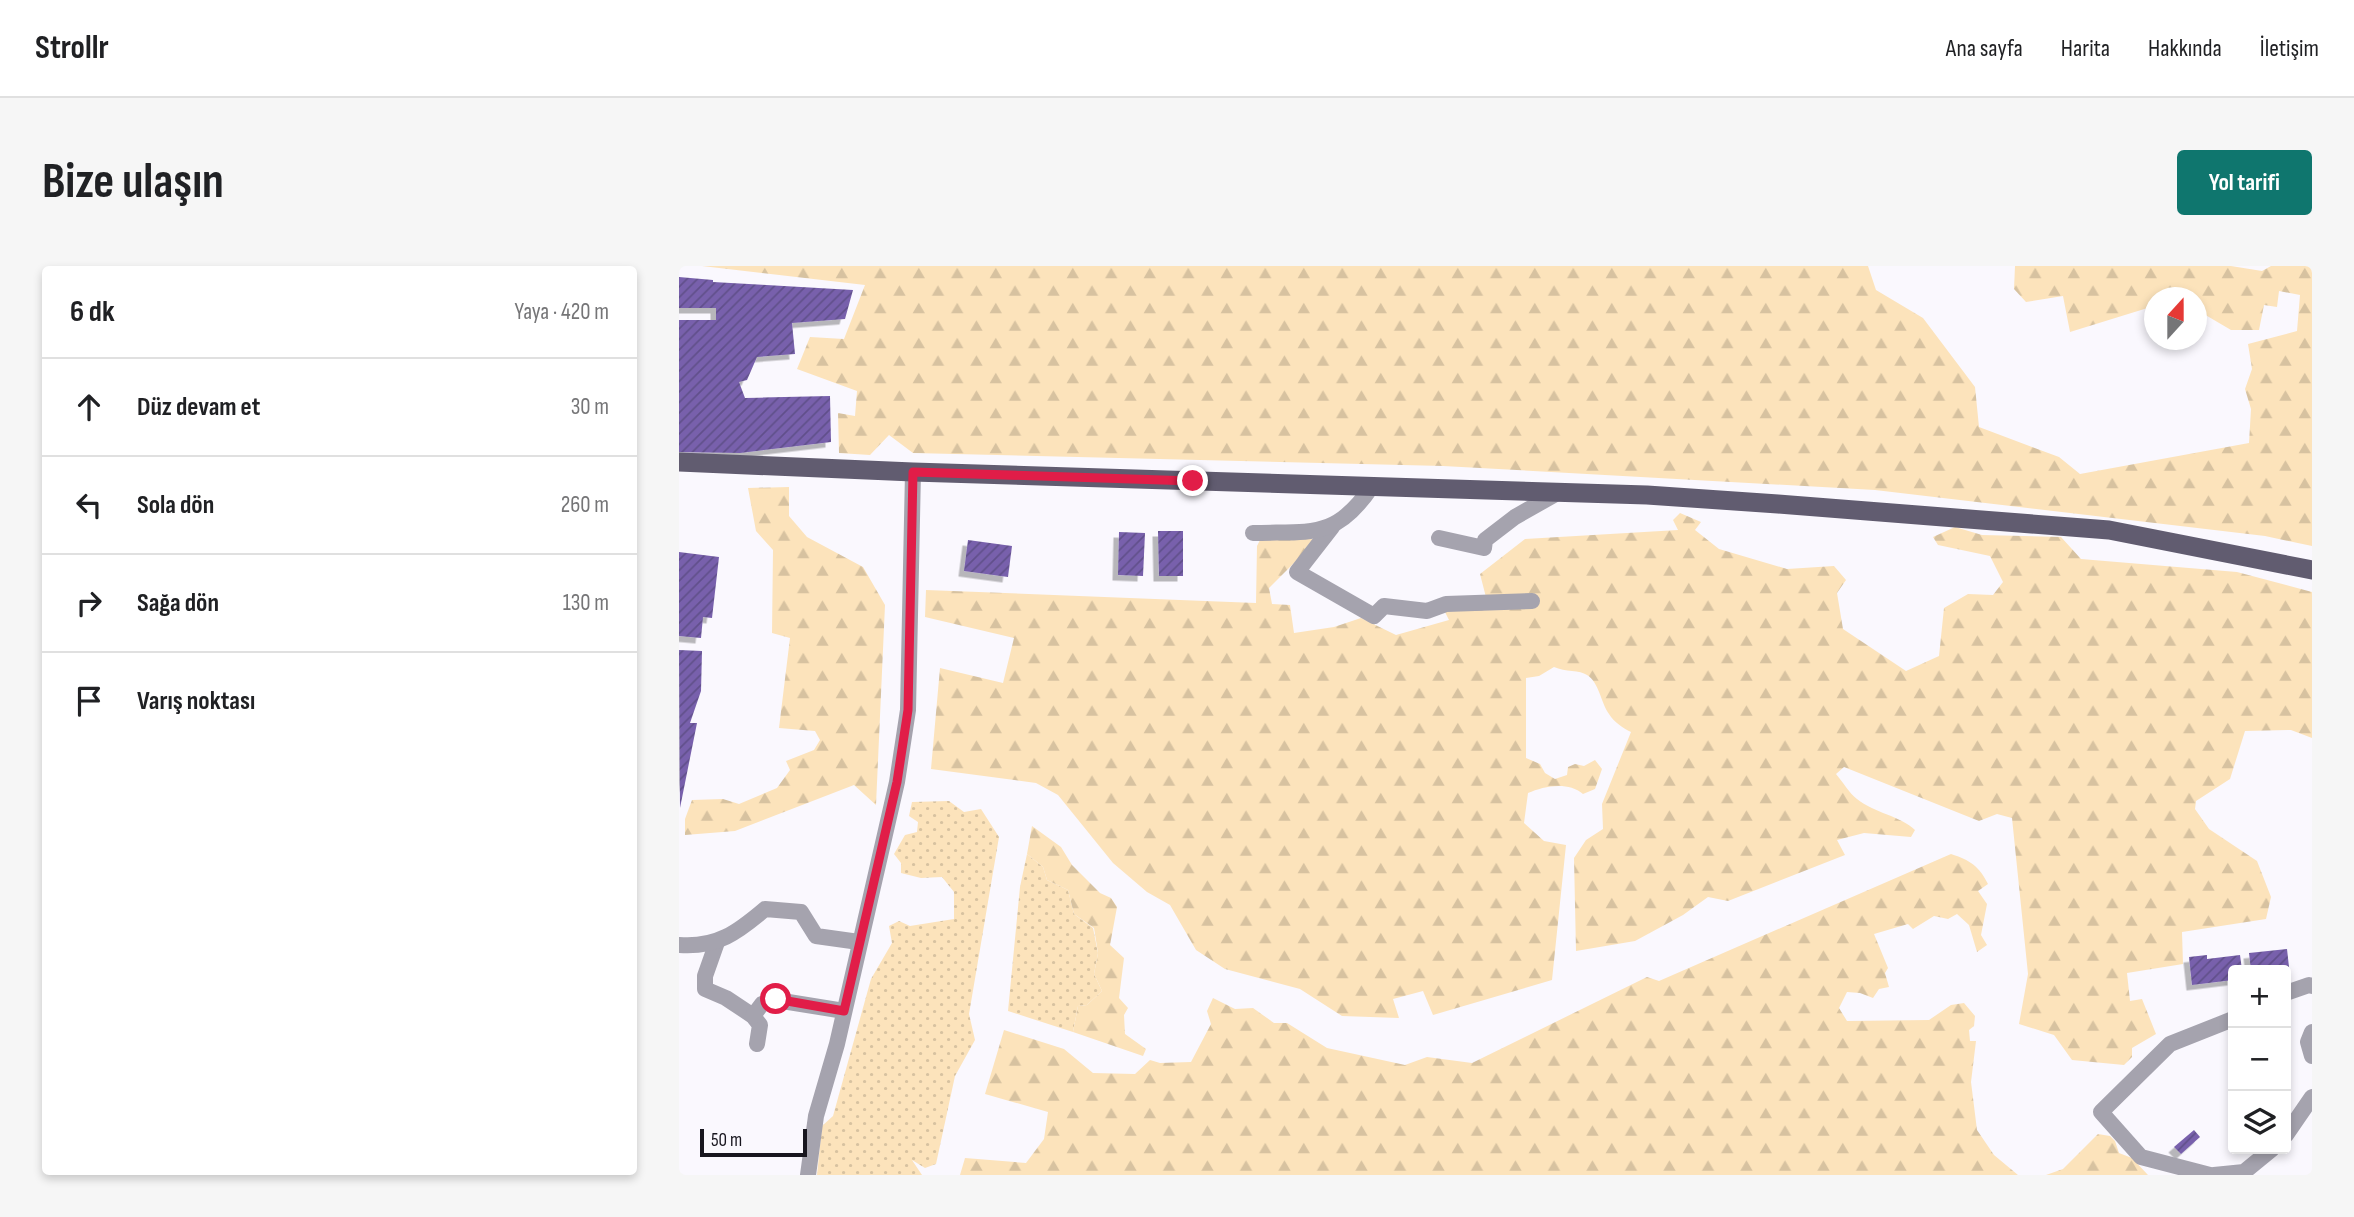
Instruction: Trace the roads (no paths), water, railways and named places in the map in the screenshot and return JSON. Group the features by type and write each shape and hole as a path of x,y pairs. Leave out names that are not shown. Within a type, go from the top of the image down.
{"main road":[{"path":"679,462 1559,492 1778,504 2109,530 2312,570"}],"street":[{"path":"808,1175 816,1116 844,1011 897,782 908,710 913,472"},
{"path":"1372,486 1360,504 1332,527 1297,572 1374,617 1384,606 1427,611 1446,604 1532,601"},
{"path":"1439,538 1484,548 1485,540 1515,517 1559,492"},
{"path":"1253,533 1321,531 1332,527"},
{"path":"679,945 717,942 740,930 765,909 801,912 816,936 859,943"},
{"path":"717,942 705,976 705,989 726,998 754,1016 760,1025 757,1044"},
{"path":"2291,991 2312,986"},
{"path":"754,1016 762,1004 776,999 844,1011"},
{"path":"2228,1020 2170,1044 2101,1112 2141,1157 2212,1175 2244,1172 2266,1154"},
{"path":"2312,1032 2308,1042 2312,1056"},
{"path":"2291,1128 2312,1097"}]}
